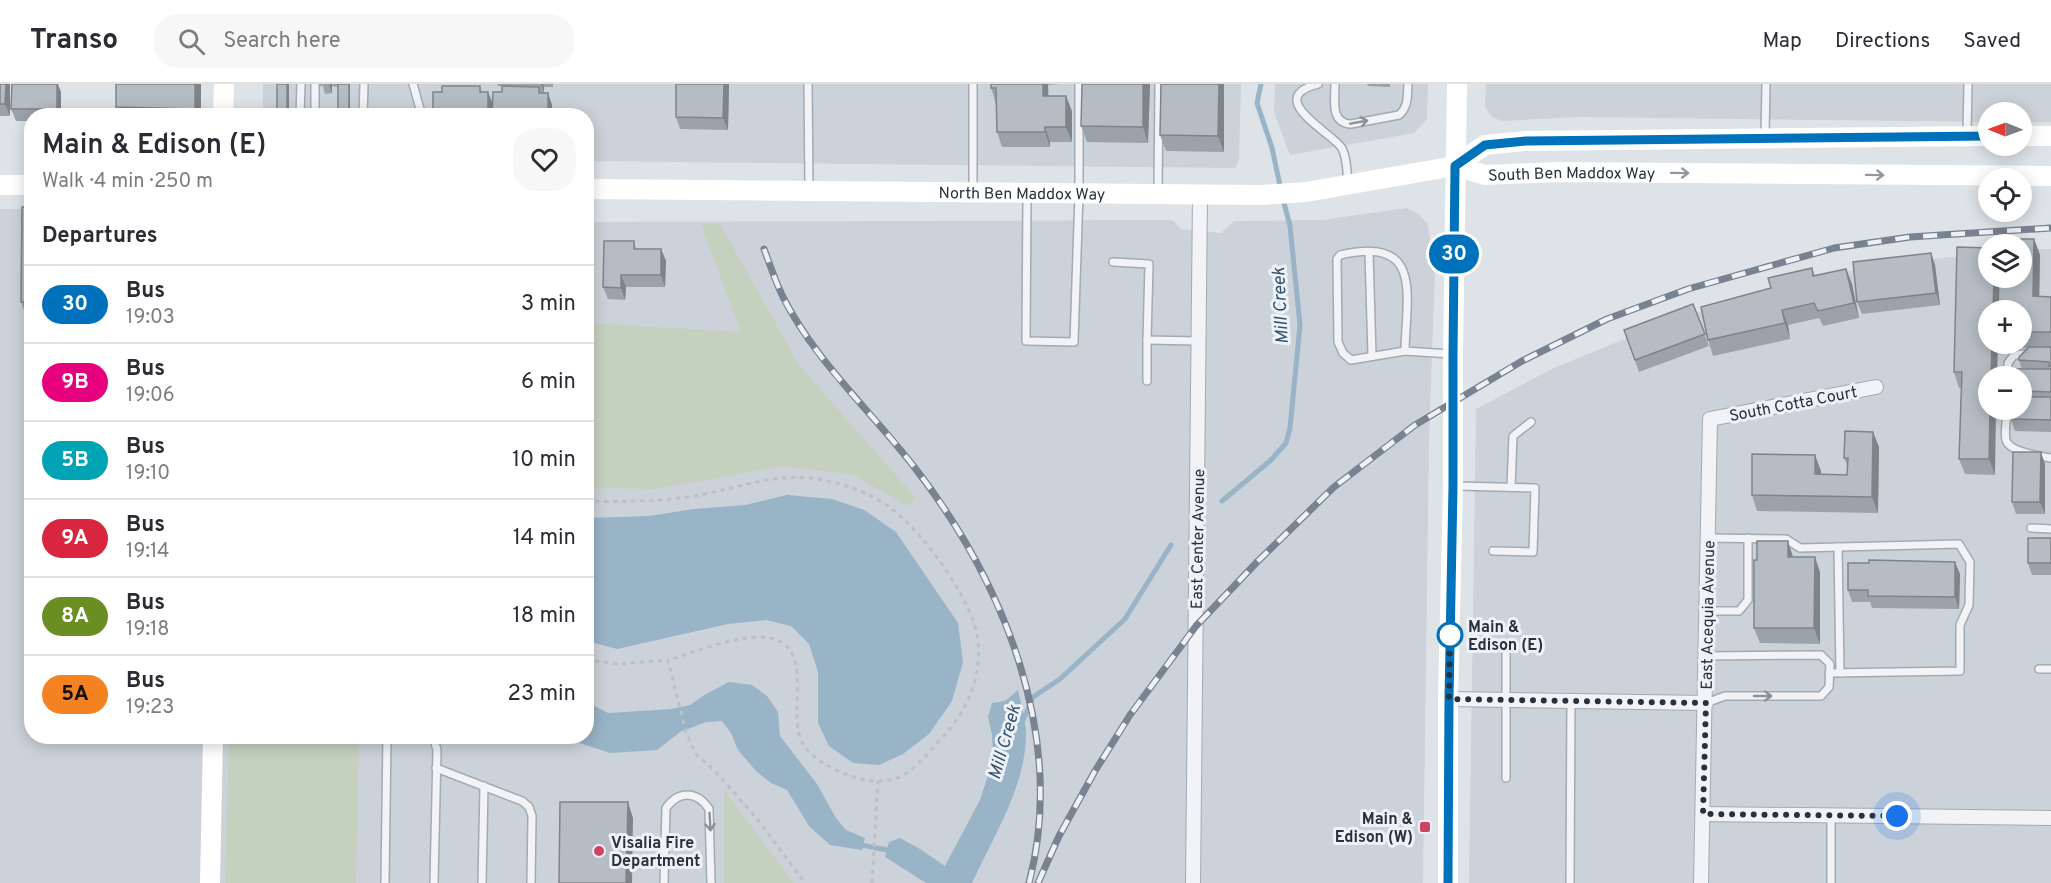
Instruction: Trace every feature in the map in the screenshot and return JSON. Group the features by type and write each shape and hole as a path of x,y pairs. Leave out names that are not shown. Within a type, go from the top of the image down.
{"main road":[{"path":"223,108 224,84"},
{"path":"1448,883 1456,84"},
{"name":"South Ben Maddox Way","path":"1455,166 1485,145 1526,141 1978,136"},
{"path":"2032,136 2051,136"},
{"name":"North Ben Maddox Way","path":"594,189 1157,195 1268,194 1306,192 1455,166"},
{"name":"South Ben Maddox Way","path":"1455,166 1485,176 1569,172 2051,177"},
{"path":"0,185 24,185"},
{"path":"210,883 213,744"}],"street":[{"name":"East Center Avenue","path":"1193,883 1200,195"},
{"name":"South Cotta Court","path":"1710,418 1876,387"},
{"name":"East Acequia Avenue","path":"1701,883 1710,418"},
{"path":"1449,699 1706,703"},
{"path":"1703,814 2051,818"}],"lane":[{"path":"300,108 301,84"},
{"path":"315,84 315,108"},
{"path":"363,108 364,84"},
{"path":"413,84 420,108"},
{"path":"808,84 810,191"},
{"path":"973,84 973,193"},
{"path":"1027,193 1026,341 1074,342 1079,194 1079,84"},
{"path":"1157,195 1159,84"},
{"path":"1318,84 1306,87 1298,96 1298,106 1303,114 1342,148 1348,185"},
{"path":"1335,84 1334,111 1345,124 1399,115 1407,103 1408,84"},
{"path":"1765,139 1766,84"},
{"path":"1967,136 1968,84"},
{"path":"1405,351 1407,285 1404,271 1395,258 1379,252 1340,255 1337,259 1338,342 1343,352 1351,360 1405,351 1453,354"},
{"path":"1369,253 1372,356"},
{"path":"1113,262 1149,264 1147,381"},
{"path":"1147,340 1199,341"},
{"path":"2008,366 2014,355 2051,352"},
{"path":"2007,420 2006,440 2009,444 2018,450 2051,458"},
{"path":"1511,487 1513,436 1531,422"},
{"path":"1453,486 1534,488 1533,552 1492,551"},
{"path":"2031,528 2051,529"},
{"path":"1708,538 1786,539 1800,548 1959,544 1970,562 1969,605 1960,625 1960,671 1829,673"},
{"path":"1707,611 1739,611 1748,600 1748,538"},
{"path":"1838,547 1840,673"},
{"path":"1506,643 1506,778"},
{"path":"1706,656 1821,655 1830,664 1830,687 1821,696 1725,696 1706,703"},
{"path":"2039,669 2051,669"},
{"path":"1570,883 1571,700"},
{"path":"385,883 387,744"},
{"path":"434,883 435,744"},
{"path":"436,768 522,801 529,807 532,816 531,883"},
{"path":"482,883 484,786"},
{"path":"664,883 666,808 673,799 692,795 702,799 709,809 711,883"},
{"path":"1831,816 1831,883"}],"path":[{"path":"594,501 664,500 699,495 771,478 792,476 848,486 871,496 890,508 926,544 964,602 978,641 973,688 965,710 920,762 892,780 878,781 857,779 836,770 817,760 802,743 796,724 798,679 795,661 789,649 777,640 758,637 731,640 668,660 620,664 594,661"},
{"path":"668,660 686,732 696,754 716,772 758,820 805,883"},
{"path":"872,883 878,781"}],"shaded area":[{"path":"263,84 1241,84 1239,160 1235,168 594,161 594,108 263,108"},
{"path":"1275,84 1428,84 1427,119 1414,133 1290,155 1274,112"},
{"path":"1486,84 2051,84 2051,122 2032,122 2032,102 1978,102 1978,122 1576,117 1502,121 1492,117 1485,107"},
{"path":"1407,208 1420,215 1428,225 1435,269 1429,440 1423,883 0,883 0,209 24,209 24,744 594,744 594,222 1173,220 1181,229 1221,233 1234,221 1323,220"},
{"path":"2034,249 2051,249 2051,883 1469,883 1476,409 1554,368 1666,322 1768,291 1843,272 1978,254 1978,288 2032,288"}],"green space":[{"path":"701,224 720,224 799,365 916,498 907,506 854,475 783,466 656,489 594,488 594,323 741,332"},
{"path":"229,744 359,744 356,883 225,883"},
{"path":"724,790 794,883 724,883"}],"water":[{"path":"787,495 832,499 864,510 896,532 958,623 963,662 952,701 929,734 903,754 879,765 853,763 829,746 818,723 818,672 809,644 791,626 766,620 728,624 617,649 594,643 594,518 649,516 694,509 745,505"},
{"path":"729,682 752,685 767,696 778,712 780,736 817,784 836,818 846,830 865,838 862,850 830,845 809,826 787,790 771,783 756,771 738,750 731,733 722,721 706,722 680,732 657,750 610,753 582,744 594,744 594,706 608,713 672,709 690,705"},
{"path":"1018,690 1026,730 1024,755 1014,793 998,830 972,883 926,883 885,857 889,842 900,838 945,866 980,800 993,760 992,734 988,717 992,703 1005,701"}],"building":[{"path":"0,84 6,84 5,104 0,104"},
{"path":"12,84 57,84 57,108 11,109"},
{"path":"116,84 195,84 195,108 116,107"},
{"path":"277,84 287,84 287,108 277,108"},
{"path":"338,84 349,84 349,108 338,108"},
{"path":"676,84 724,84 723,118 676,117"},
{"path":"991,84 1043,84 1043,96 1066,96 1066,127 1045,127 1045,132 997,132 996,88 991,88"},
{"path":"1082,84 1143,84 1143,127 1081,126"},
{"path":"1161,84 1219,84 1218,136 1160,135"},
{"path":"442,86 480,86 480,92 488,92 488,108 433,108 433,92 442,92"},
{"path":"502,86 539,87 539,93 548,93 548,108 492,108 493,92 502,92"},
{"path":"22,207 24,207 24,302 21,302"},
{"path":"2032,239 2034,239 2033,296 2051,297 2051,332 2032,332 2032,300 1998,300 1999,288 2032,288"},
{"path":"604,241 634,241 634,249 661,249 661,275 621,275 621,288 603,287"},
{"path":"1957,247 1978,248 1978,288 1994,288 1993,300 1978,300 1978,354 1992,354 1991,366 1978,366 1978,420 1990,420 1989,459 1959,459 1962,372 1954,372"},
{"path":"1931,253 1936,293 1857,302 1853,262"},
{"path":"1812,268 1813,276 1846,269 1854,303 1818,311 1814,303 1782,310 1785,323 1708,340 1701,307 1771,288 1768,278"},
{"path":"1693,304 1705,334 1635,360 1624,330"},
{"path":"2032,347 2051,347 2051,366 2049,362 2019,360 2022,354 2032,354"},
{"path":"2032,369 2051,369 2051,392 2032,391"},
{"path":"2032,397 2051,397 2051,420 2032,420"},
{"path":"1845,431 1873,432 1872,497 1752,495 1752,454 1815,455 1815,474 1847,475 1848,458 1844,458"},
{"path":"2013,452 2041,452 2040,502 2012,502"},
{"path":"2028,538 2051,538 2051,563 2028,563"},
{"path":"1757,541 1788,541 1788,557 1815,557 1814,628 1754,628 1754,560 1757,560"},
{"path":"1869,560 1955,562 1955,597 1868,596 1868,590 1848,590 1848,563 1869,563"},
{"name":"Visalia Fire Department","path":"560,802 628,802 626,883 559,883"}],"waterway":[{"name":"Mill Creek","path":"1261,84 1257,103 1272,148 1281,190"},
{"name":"Mill Creek","path":"1222,501 1270,461 1286,443 1290,428 1300,325 1290,226 1283,199"},
{"name":"Mill Creek","path":"1021,725 1033,697 1060,679 1125,619 1171,545"},
{"path":"857,844 892,851"}],"railway":[{"path":"1038,883 1059,836 1095,771 1130,715 1196,626 1334,487 1415,425 1522,361 1607,319 1688,289 1834,248 1910,237 2051,228"},
{"path":"764,249 779,289 795,319 827,363 915,468 947,513 976,561 1000,611 1020,664 1033,718 1040,773 1039,828 1029,883"}],"bus line":[{"name":"30","path":"1448,883 1455,166 1485,145 1526,141 1978,136"}],"place":[{"name":"Main & Edison (E)","path":"1450,635"},
{"name":"Main & Edison (W)","path":"1425,827"},
{"name":"Visalia Fire Department","path":"599,851"}],"route":[{"path":"1450,635 1450,628 1449,699 1706,703 1703,814 1897,816"}]}
